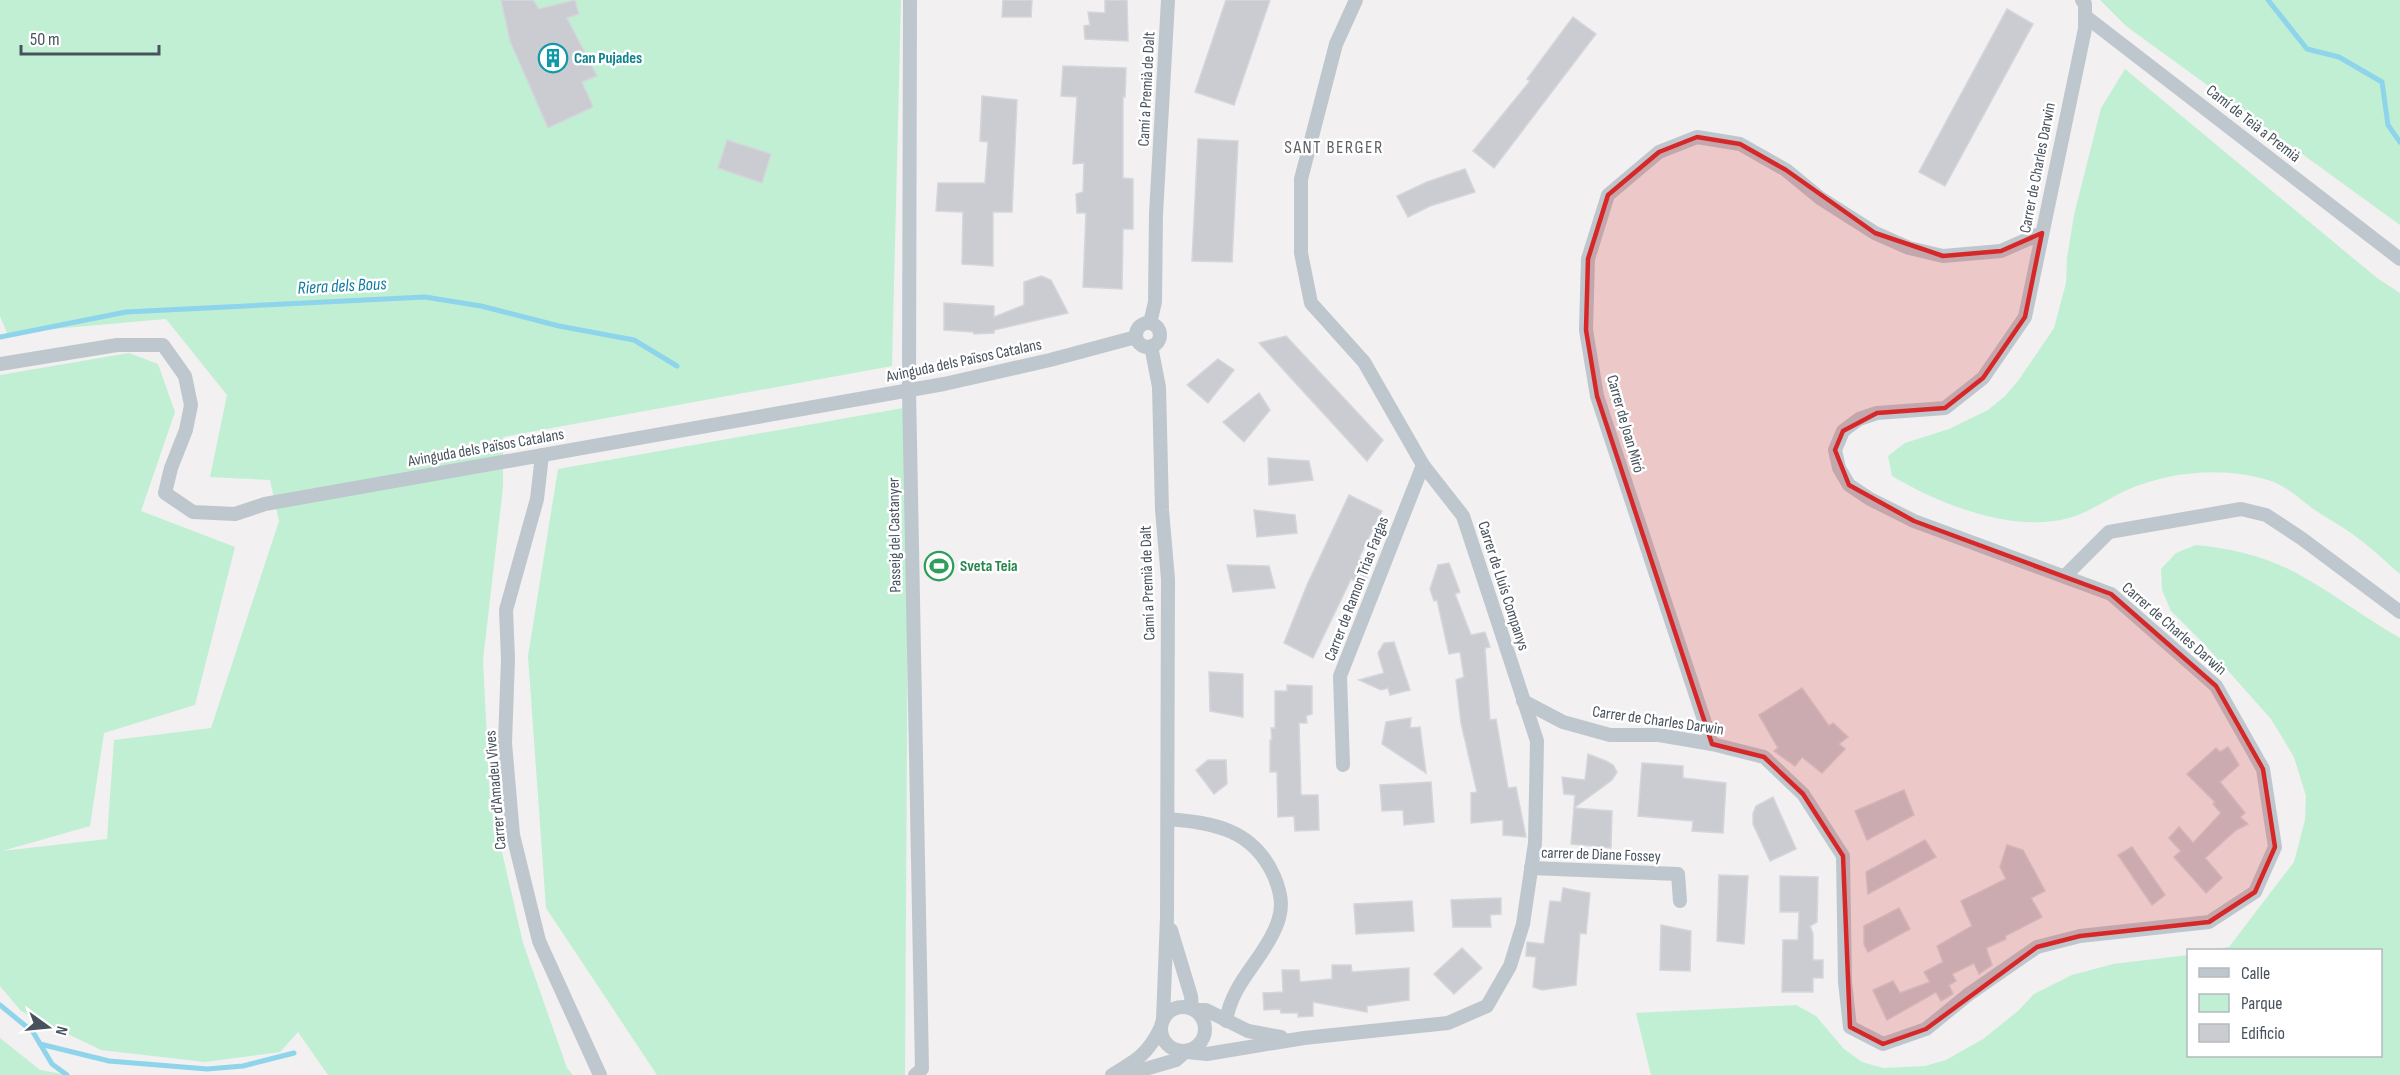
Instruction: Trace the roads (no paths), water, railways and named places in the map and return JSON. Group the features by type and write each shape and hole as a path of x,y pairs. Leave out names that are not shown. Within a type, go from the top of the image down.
{"street":[{"name":"Passeig del Castanyer","path":"910,0 909,390 919,1072"},
{"name":"Camí a Premià de Dalt","path":"1150,323 1155,302 1156,214 1168,0"},
{"name":"Carrer de Lluís Companys","path":"1304,1038 1448,1023 1488,1006 1510,966 1523,924 1535,843 1538,741 1522,701 1463,516 1423,465 1364,362 1311,303 1300,248 1301,179 1336,44 1356,0"},
{"name":"Carrer de Charles Darwin","path":"1522,701 1563,722 1610,735 1659,735 1712,744 1764,757 1803,794 1843,856 1845,982 1850,1027 1884,1044 1926,1029 1969,994 2037,947 2080,936 2209,922 2256,892 2275,847 2263,769 2216,686 2111,594 1914,520 1870,500 1850,485 1839,468 1835,450 1843,431 1859,419 1877,413 1945,408 1983,378 2025,317 2085,29 2085,4 2082,0"},
{"name":"Camí de Teià a Premià","path":"2085,16 2400,258"},
{"name":"Carrer de Joan Miró","path":"1712,744 1597,396 1586,330 1588,259 1608,195 1659,152 1697,137 1740,144 1786,170 1820,198 1875,233 1909,248 1943,256 2001,251 2042,233"},
{"path":"1150,323 1157,327 1160,335 1158,341 1151,346 1140,344 1136,337 1139,326 1150,323"},
{"name":"Avinguda dels Països Catalans","path":"0,364 117,345 163,345 185,376 191,405 186,430 171,468 165,493 193,512 234,514 265,504 909,390 1050,360 1136,337"},
{"name":"Camí a Premià de Dalt","path":"1112,1075 1138,1059 1153,1045 1162,1023 1167,917 1168,579 1162,510 1159,387 1151,346"},
{"name":"Carrer d'Amadeu Vives","path":"542,455 537,499 506,610 508,659 505,744 513,835 539,941 600,1075"},
{"name":"Carrer de Ramon Trias Fargas","path":"1343,765 1340,676 1423,465"},
{"path":"2065,576 2109,532 2241,509 2266,515 2275,520 2400,612"},
{"path":"1168,819 1209,823 1245,839 1266,860 1282,896 1276,927 1260,956 1238,984 1228,1006 1226,1021"},
{"name":"carrer de Diane Fossey","path":"1531,868 1678,874 1680,901"},
{"name":"Camí a Premià de Dalt","path":"1167,917 1194,1010"},
{"path":"1181,1007 1206,1010 1258,1034 1304,1038 1207,1054 1173,1050 1167,1046 1161,1034 1162,1023 1173,1009 1181,1007"},
{"path":"1125,1075 1176,1060 1194,1049 1204,1037 1204,1022 1194,1010"}],"waterway":[{"path":"2268,0 2307,49 2339,57 2382,82 2388,125 2400,142"},
{"name":"Riera dels Bous","path":"0,337 126,312 425,297 481,306 559,326 634,340 677,366"},
{"path":"0,1005 33,1032 52,1064 67,1075"},
{"path":"40,1044 109,1061 207,1069 243,1066 294,1053"}],"place":[{"name":"Can Pujades","path":"553,58"},
{"name":"Sveta Teia","path":"939,566"}],"district":[{"name":"SANT BERGER","path":"1334,147"}]}
